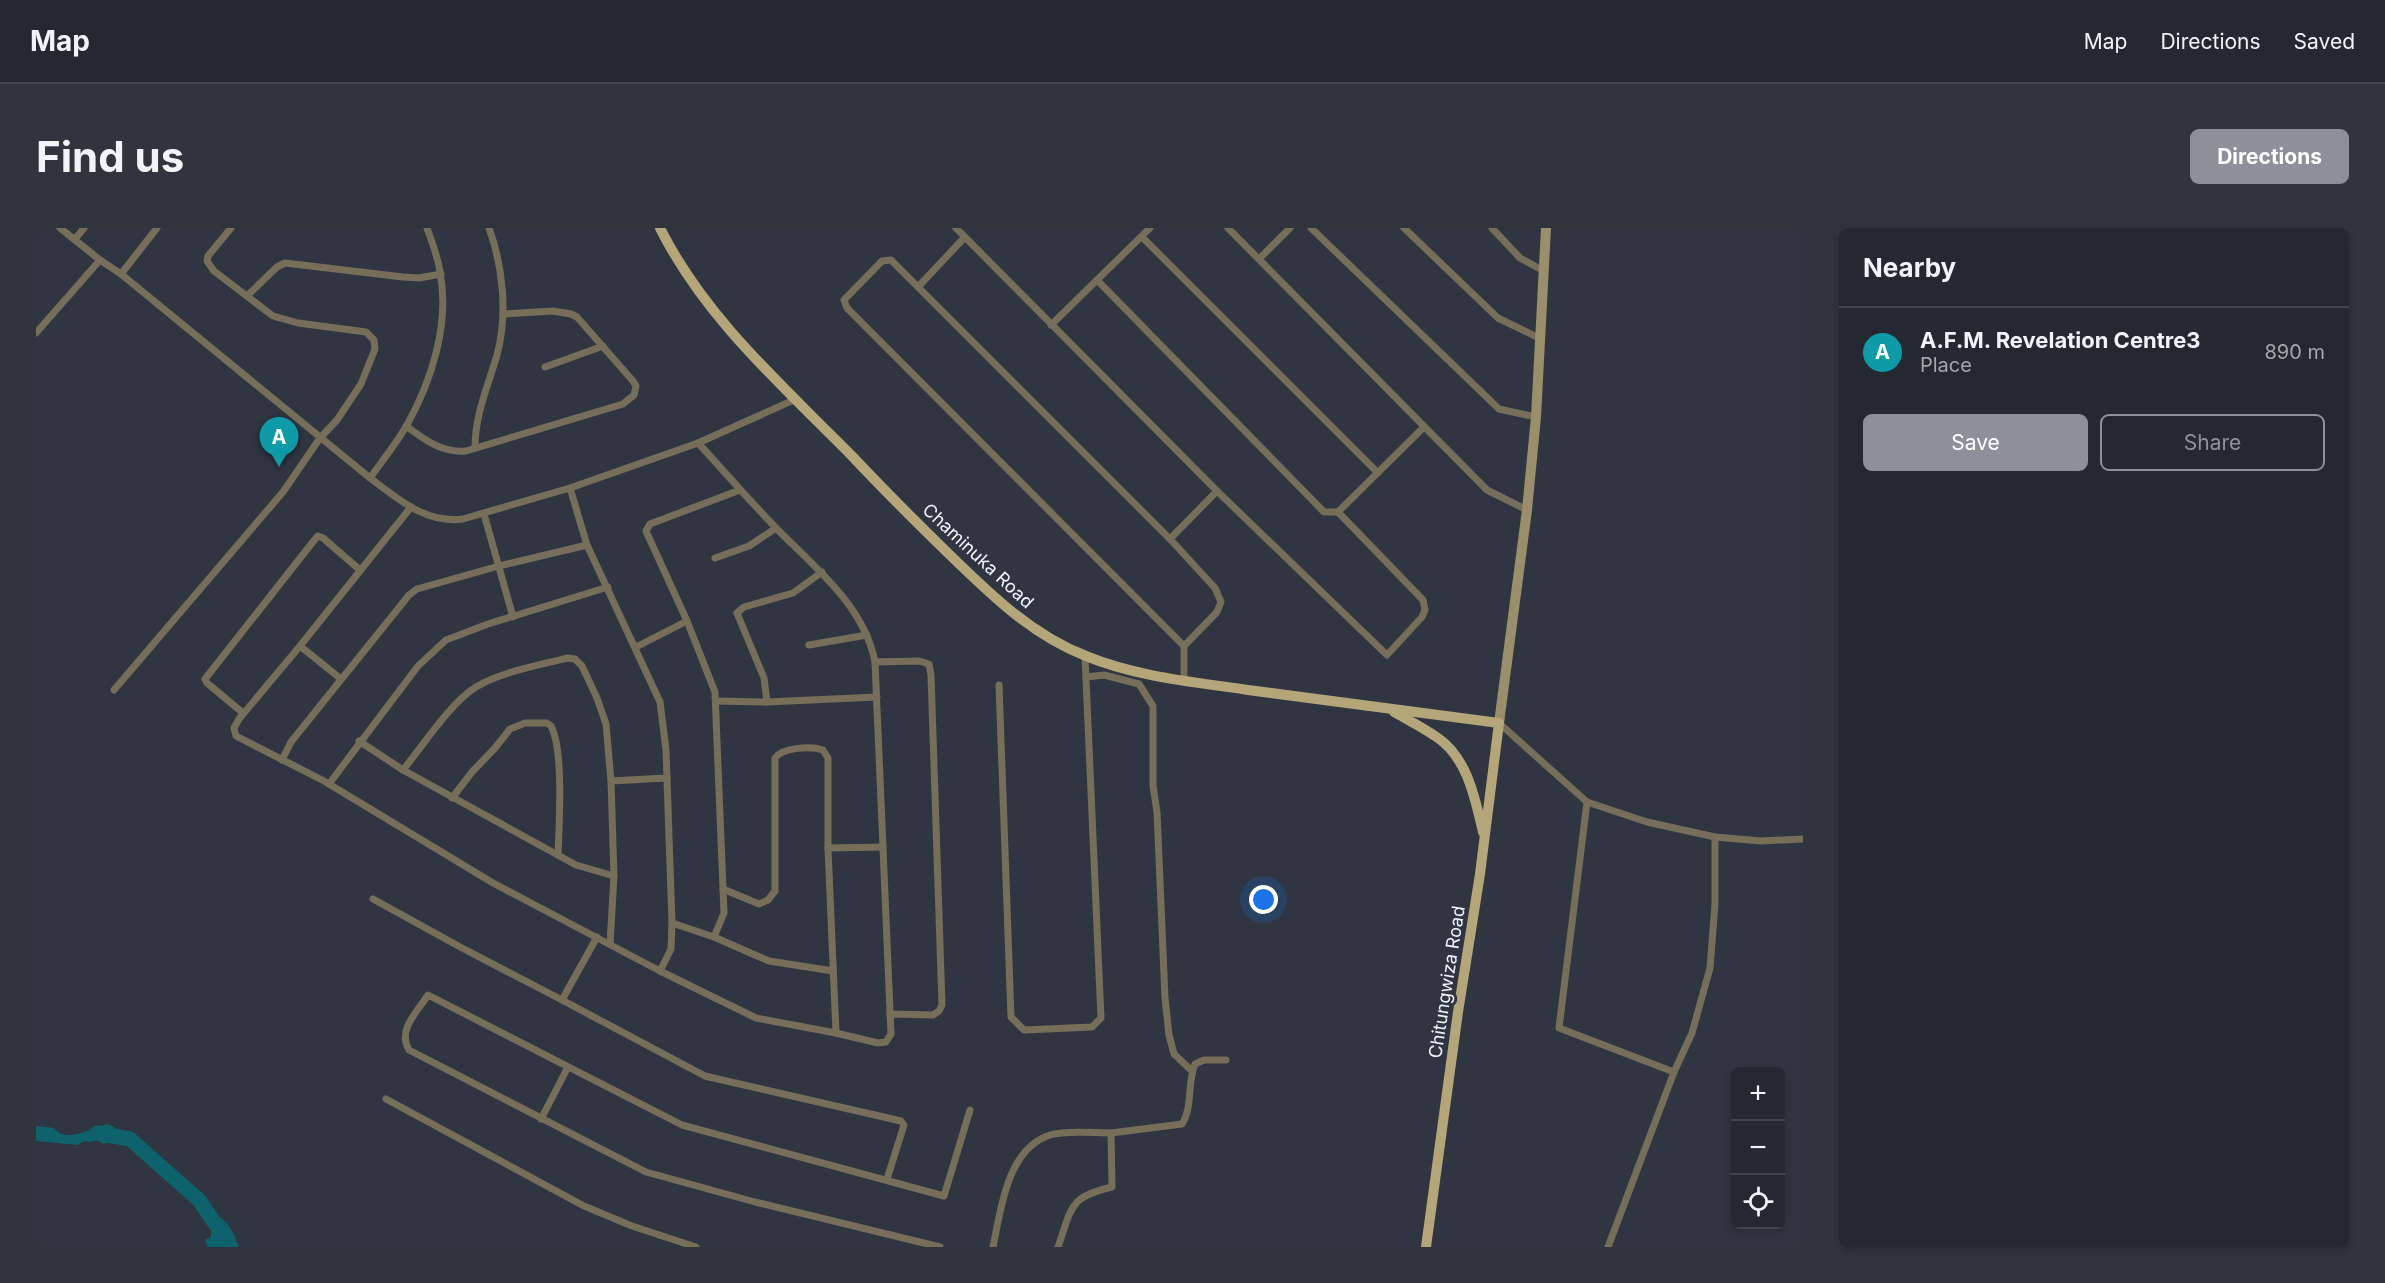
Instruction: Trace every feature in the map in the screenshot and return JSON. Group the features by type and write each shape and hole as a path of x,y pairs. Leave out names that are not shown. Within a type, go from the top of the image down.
{"main road":[{"name":"Chaminuka Road","path":"660,228 685,273 721,322 897,503 1005,608 1034,629 1084,656 1134,670 1184,680 1499,723"},
{"path":"1499,723 1527,510 1536,417 1546,228"},
{"path":"1388,709 1440,739 1452,753 1471,785 1485,840"},
{"name":"Chitungwiza Road","path":"1426,1247 1458,1012 1485,840 1499,723"}],"street":[{"path":"60,228 100,260 121,273 370,478 411,507 434,518 447,521 484,514 570,488 698,443 796,399"},
{"path":"75,239 84,228"},
{"path":"121,273 157,228"},
{"path":"114,690 283,492 361,384 375,350 374,340 366,332 285,320 265,311 214,271 207,261 208,256 231,228"},
{"path":"370,478 406,426 427,382 439,338 443,294 441,274 427,228"},
{"path":"475,448 476,419 497,353 504,314 499,268 489,228"},
{"path":"956,228 1217,491 1387,655 1422,617 1425,610 1423,600 1338,512"},
{"path":"1051,325 1150,228"},
{"path":"1228,228 1487,490 1527,510"},
{"path":"1259,259 1290,228"},
{"path":"1311,228 1499,409 1536,417"},
{"path":"1404,228 1498,318 1541,339"},
{"path":"1492,228 1520,258 1545,272"},
{"path":"1142,237 1377,472"},
{"path":"918,287 964,238"},
{"path":"36,333 100,260"},
{"path":"1184,646 847,308 843,300 882,261 891,260 1170,539 1215,588 1221,602 1217,612 1184,646 1184,680"},
{"path":"246,296 277,267 285,263 420,278 441,274"},
{"path":"1097,280 1324,512 1338,512 1424,427"},
{"path":"406,426 430,443 458,452 630,401 634,395 636,386 577,317 553,311 504,314"},
{"path":"545,367 603,346"},
{"path":"411,507 300,646 243,713 235,724 236,736 328,784 493,883 660,971 756,1018 878,1043 886,1042 891,1034 877,697 875,662 867,635 853,612 822,572 776,528 698,443"},
{"path":"570,488 587,544 660,702 664,722 672,923 671,950 660,971"},
{"path":"714,937 724,913 716,701 712,681 646,528 650,524 740,490"},
{"path":"1170,539 1217,491"},
{"path":"484,514 513,617"},
{"path":"715,558 749,546 776,528"},
{"path":"243,713 205,679 316,538 318,536 323,538 360,570"},
{"path":"282,760 291,741 409,595 417,589 587,544"},
{"path":"767,702 764,678 737,613 744,607 794,593 822,572"},
{"path":"328,784 418,666 439,646 461,634 608,587"},
{"path":"636,647 687,621"},
{"path":"809,645 867,635"},
{"path":"300,646 341,679"},
{"path":"999,685 1011,1017 1024,1030 1092,1027 1101,1018 1084,656"},
{"path":"403,770 454,706 477,686 494,678 575,658 582,666 606,724 611,781 614,876 610,944"},
{"path":"875,662 919,661 929,664 931,675 942,1005 933,1015 890,1014"},
{"path":"1086,677 1104,675 1139,684 1153,706 1153,786 1157,812 1166,1007 1174,1054 1192,1071"},
{"path":"716,701 767,702 877,697"},
{"path":"452,798 510,729 525,723 547,723 551,726 557,760 560,802 558,855"},
{"path":"1499,723 1587,802 1647,822 1715,837 1761,841 1803,839"},
{"path":"359,741 403,770 558,855 582,867 614,876"},
{"path":"723,889 759,904 768,900 775,891 775,758 785,750 820,749 826,754 836,1033"},
{"path":"611,781 667,778"},
{"path":"1587,802 1559,1028 1674,1072"},
{"path":"1608,1247 1674,1072 1692,1033 1710,968 1715,904 1715,837"},
{"path":"828,848 883,847"},
{"path":"374,899 705,1076 901,1121 904,1125 887,1179"},
{"path":"672,923 714,937 770,961 833,971"},
{"path":"562,1000 597,937"},
{"path":"940,1247 755,1202 646,1172 409,1050 404,1036 407,1026 428,995 682,1125 944,1196 970,1110"},
{"path":"993,1247 1001,1207 1017,1162 1032,1144 1052,1135 1111,1133 1182,1124 1186,1117 1195,1064 1204,1060 1226,1060"},
{"path":"541,1119 568,1067"},
{"path":"386,1099 584,1206 632,1226 696,1247"},
{"path":"1058,1247 1074,1204 1080,1197 1112,1187 1111,1133"}],"water":[{"path":"108,1124 118,1133 114,1140 103,1144 97,1140 84,1141 78,1145 36,1141 36,1126 54,1128 59,1133 72,1135"},
{"path":"211,1209 227,1223 236,1238 234,1247 208,1247 205,1240 211,1237 211,1230 204,1212"}],"waterway":[{"path":"97,1133 130,1139 199,1200 231,1247"}],"place":[{"name":"A.F.M. Revelation Centre3","path":"279,467"}]}
